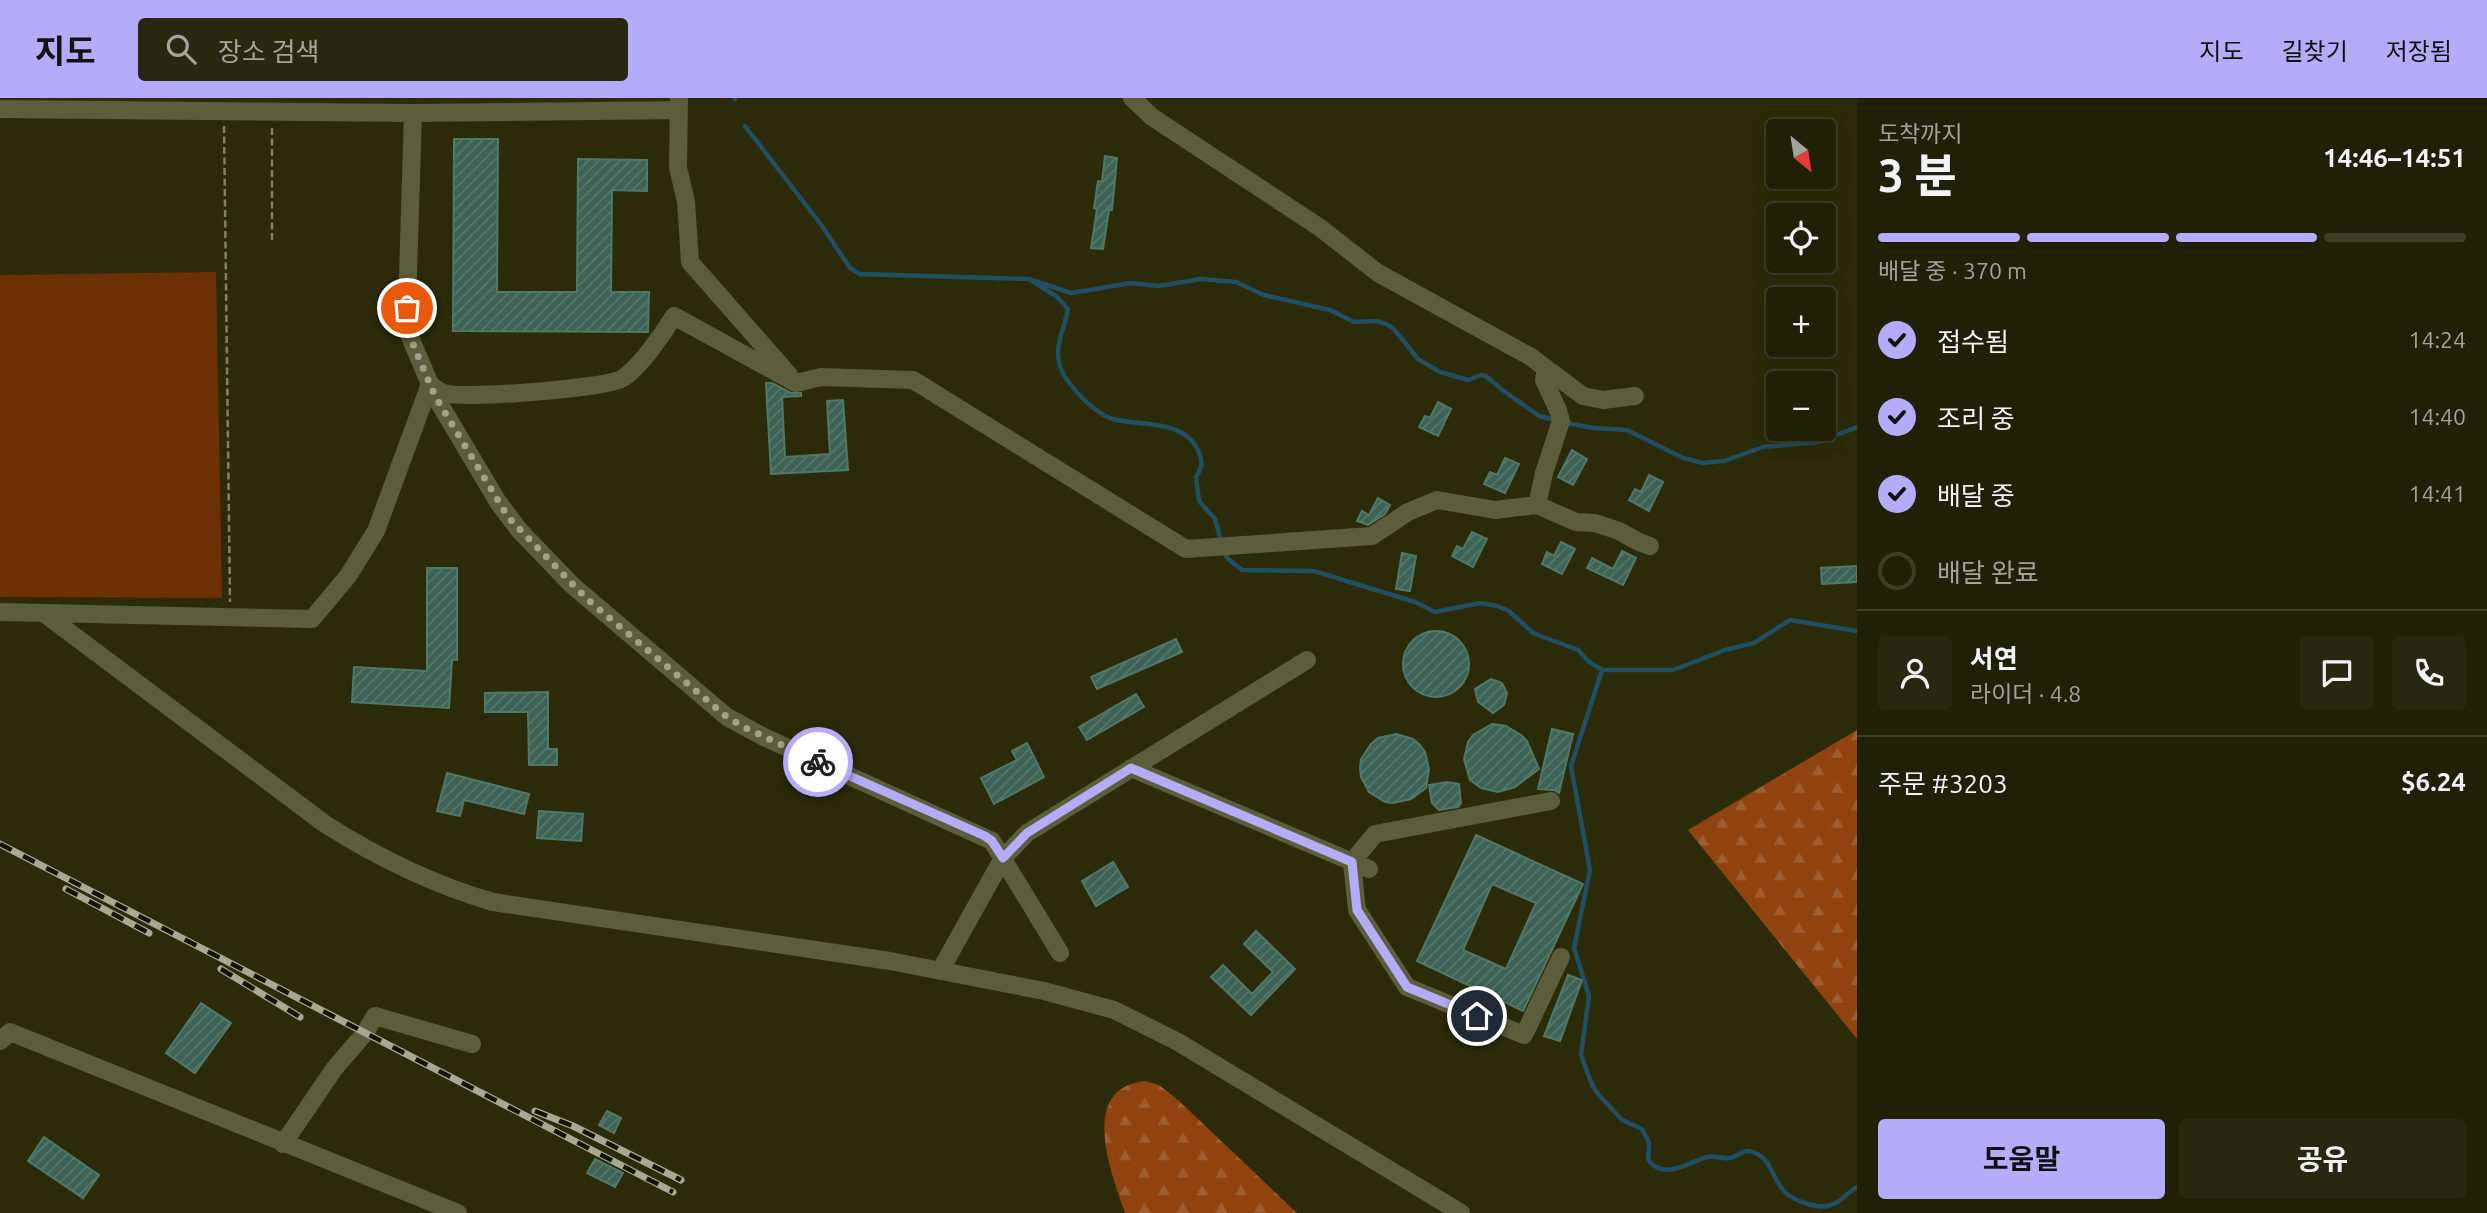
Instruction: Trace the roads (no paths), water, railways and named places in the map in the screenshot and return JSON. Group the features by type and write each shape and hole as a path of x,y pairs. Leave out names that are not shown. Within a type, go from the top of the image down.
{"street":[{"path":"1132,98 1152,117 1319,227 1378,273 1531,357 1575,391 1591,398 1611,400 1635,396"},
{"path":"0,109 99,105 224,112 413,113 678,104 678,168 685,201 690,262 796,383"},
{"path":"413,113 407,308 410,337 430,384 498,502 519,530 587,599 710,703 746,728 992,841 1060,953"},
{"path":"430,384 439,392 449,394 496,394 613,383 632,371 674,316 796,383 821,377 913,380 1186,549 1372,536 1432,500 1446,500 1495,510 1537,505 1576,522 1595,523 1619,531 1650,546"},
{"path":"1537,505 1561,421 1544,380 1546,368"},
{"path":"0,612 312,620 348,576 376,531 430,384"},
{"path":"45,614 325,824 441,885 514,906 890,961 1068,996 1130,1017 1178,1042 1461,1213"},
{"path":"940,971 1003,858 1027,833 1307,660"},
{"path":"1131,768 1369,869"},
{"path":"1551,801 1375,834 1352,862 1357,910 1407,987 1524,1035 1561,957"},
{"path":"283,1143 334,1069 365,1033 375,1016 472,1044"},
{"path":"0,1041 10,1032 458,1213"}],"waterway":[{"path":"745,126 822,226 850,268 860,274 1029,279 1057,297 1068,309 1058,356 1066,378 1080,396 1106,416 1173,429 1192,441 1201,459 1201,468 1196,477 1199,501 1215,519 1221,541"},
{"path":"1032,280 1071,293 1131,283 1159,286 1201,279 1236,282 1264,295 1330,310 1354,322 1376,321 1386,324 1393,328 1418,359 1440,372 1468,380 1486,376 1539,416 1555,420"},
{"path":"1563,422 1593,428 1627,430 1683,458 1703,463 1724,461 1763,447 1818,442 1857,427"},
{"path":"1224,552 1228,559 1242,570 1314,571 1415,602 1435,612 1480,603 1497,606 1509,611 1533,633 1578,650 1602,670 1673,670 1725,650 1754,643 1790,620 1857,631"},
{"path":"1602,670 1571,766 1590,870 1574,948 1589,996 1581,1055 1592,1085 1622,1120 1642,1129 1649,1143 1648,1160 1662,1169 1669,1170 1710,1157 1731,1158 1748,1151 1762,1157 1786,1193 1805,1203 1831,1205 1857,1187"}],"railway":[{"path":"0,844 673,1192"},
{"path":"66,889 149,933"},
{"path":"221,969 300,1017"},
{"path":"535,1111 573,1126 681,1180"}]}
